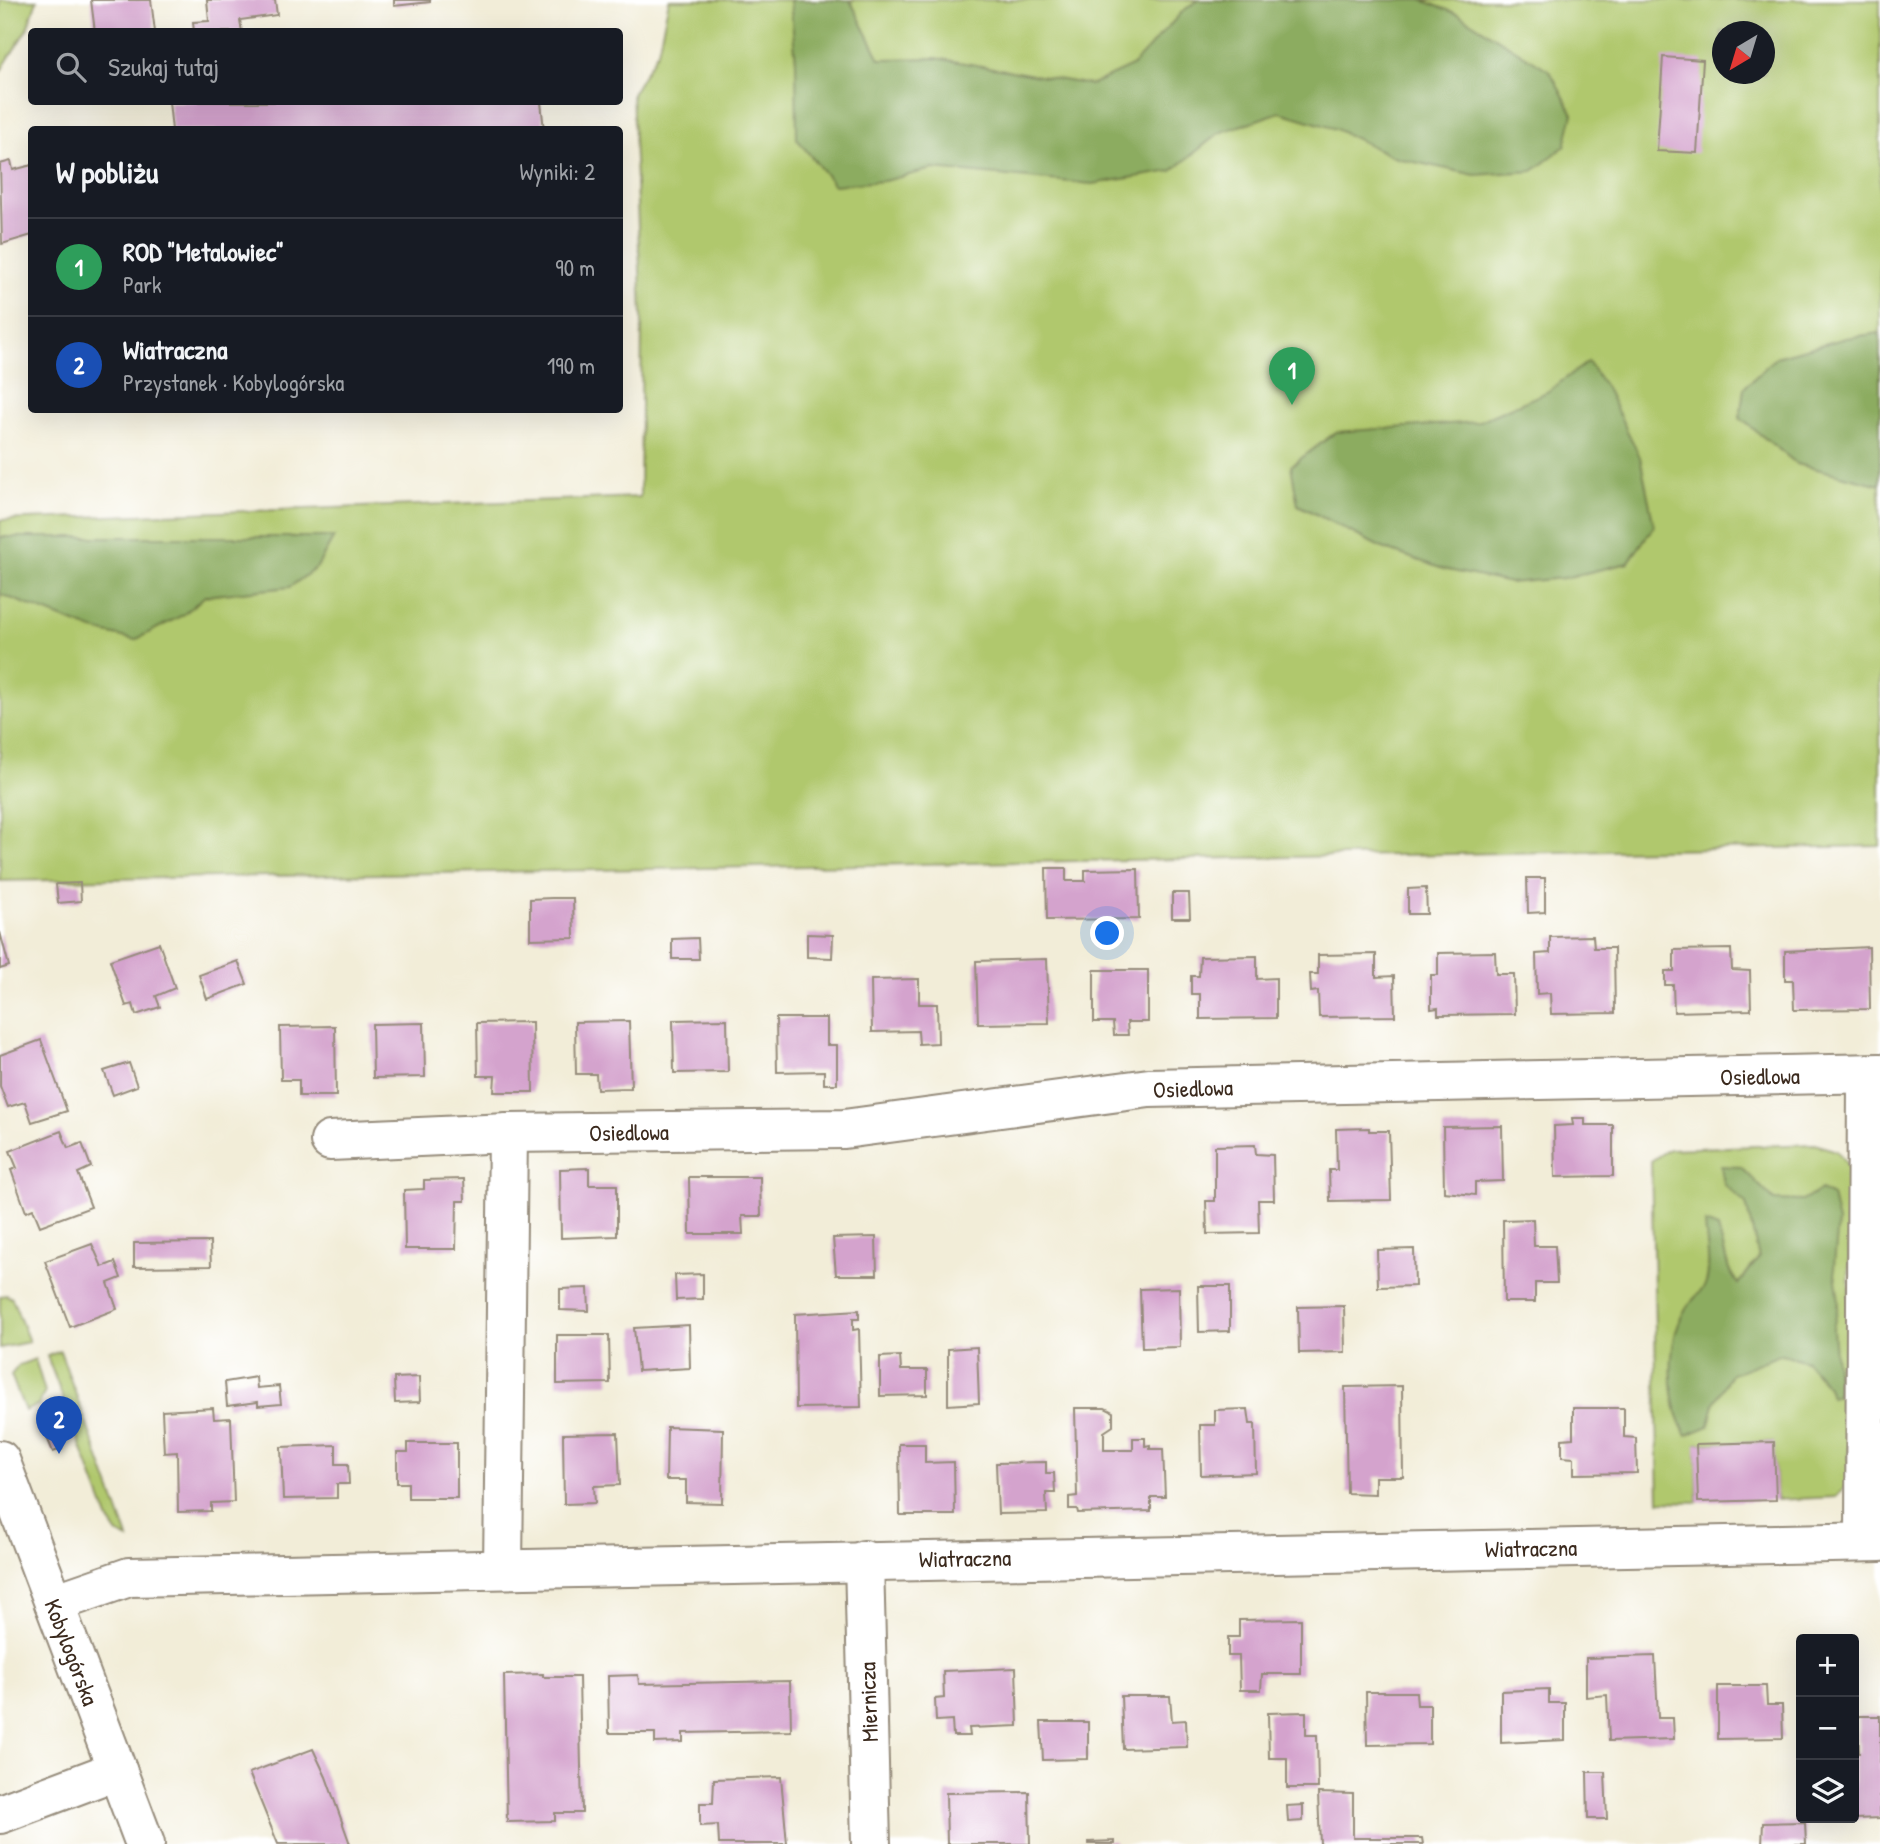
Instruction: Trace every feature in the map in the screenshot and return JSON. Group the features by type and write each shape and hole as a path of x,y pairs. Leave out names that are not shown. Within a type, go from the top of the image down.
{"street":[{"name":"Osiedlowa","path":"331,1141 508,1133 844,1129 1149,1088 1873,1073"},
{"path":"1872,1542 1873,1073"},
{"path":"503,1568 508,1133"},
{"name":"Kobylogórska","path":"0,1460 145,1844"},
{"name":"Wiatraczna","path":"54,1603 129,1577 864,1560 1872,1542"},
{"name":"Miernicza","path":"864,1560 871,1844"},
{"path":"0,1814 117,1770"}],"green space":[{"path":"0,0 37,0 27,29 0,72"},
{"path":"669,0 1880,0 1880,846 0,881 0,520 640,497 642,316 632,94 658,51"},
{"path":"790,0 850,0 880,59 936,58 1091,85 1132,66 1183,11 1198,0 1422,0 1458,14 1550,71 1573,114 1565,146 1533,171 1475,175 1396,158 1336,129 1280,112 1219,133 1172,171 1092,184 933,169 884,181 834,185 797,139 796,62"},
{"path":"1880,333 1880,485 1797,464 1740,418 1744,388 1776,357 1846,338"},
{"path":"1588,362 1606,388 1640,457 1654,526 1628,563 1564,578 1510,583 1443,569 1380,547 1298,505 1291,466 1336,432 1477,422 1547,392"},
{"path":"0,537 334,537 317,567 290,587 205,596 183,615 135,640 93,630 0,594"},
{"path":"1815,1144 1837,1151 1849,1167 1849,1483 1836,1497 1776,1500 1773,1442 1697,1444 1698,1502 1659,1501 1651,1161 1669,1149"},
{"path":"1721,1166 1741,1167 1774,1200 1802,1201 1821,1190 1832,1196 1838,1222 1834,1266 1839,1301 1833,1329 1838,1395 1831,1397 1828,1387 1806,1361 1782,1354 1731,1374 1714,1403 1709,1426 1687,1435 1676,1406 1672,1354 1679,1322 1686,1308 1706,1283 1708,1261 1705,1223 1718,1228 1729,1270 1738,1284 1759,1258 1746,1204 1724,1184"},
{"path":"0,1296 12,1298 29,1342 0,1348"},
{"path":"60,1351 128,1539 118,1534 109,1521 47,1356"},
{"path":"35,1359 45,1392 38,1405 25,1411 11,1375 19,1365"}],"building":[{"path":"91,0 151,0 154,28 94,28"},
{"path":"207,0 275,0 277,15 240,20 241,28 194,28 193,22 209,21"},
{"path":"394,0 430,0 430,2 394,6"},
{"path":"1663,57 1703,60 1697,153 1657,151"},
{"path":"169,105 541,105 544,126 172,126"},
{"path":"11,161 13,170 28,166 28,236 2,244 0,164"},
{"path":"1046,868 1066,868 1066,881 1085,881 1085,870 1138,869 1139,919 1047,920"},
{"path":"1527,878 1545,878 1545,912 1528,913"},
{"path":"80,883 81,901 58,903 56,884"},
{"path":"1426,888 1427,914 1408,914 1408,889"},
{"path":"1172,893 1189,893 1190,918 1172,918"},
{"path":"573,898 574,938 530,939 530,899"},
{"path":"0,932 9,966 0,969"},
{"path":"807,934 833,935 832,958 807,957"},
{"path":"1593,936 1594,948 1614,948 1615,1013 1551,1014 1550,993 1537,994 1536,954 1550,953 1550,937"},
{"path":"698,938 699,959 672,959 672,939"},
{"path":"159,943 175,988 156,996 160,1007 136,1015 133,1004 126,1006 110,960"},
{"path":"1869,947 1870,1009 1794,1010 1793,980 1785,980 1785,951"},
{"path":"1731,949 1732,970 1750,971 1751,1010 1674,1012 1673,985 1665,985 1665,971 1674,971 1674,950"},
{"path":"1495,952 1496,974 1514,974 1515,1014 1438,1015 1438,1008 1431,1009 1431,975 1438,975 1438,953"},
{"path":"1376,954 1376,977 1394,976 1395,1016 1319,1017 1318,991 1311,992 1310,974 1318,974 1318,955"},
{"path":"1257,956 1257,979 1276,978 1276,1018 1200,1019 1200,994 1191,994 1191,976 1199,976 1200,957"},
{"path":"1047,959 1049,1023 978,1024 976,961"},
{"path":"238,961 247,984 207,999 199,975"},
{"path":"1094,970 1148,970 1148,1022 1127,1022 1128,1035 1114,1035 1113,1022 1094,1022"},
{"path":"919,979 919,1004 937,1004 938,1043 919,1044 918,1031 872,1032 871,980"},
{"path":"776,1018 827,1018 827,1045 837,1045 837,1084 824,1084 824,1071 777,1072"},
{"path":"727,1019 728,1072 674,1073 673,1020"},
{"path":"629,1021 631,1088 597,1089 596,1074 576,1074 575,1022"},
{"path":"532,1022 533,1092 494,1092 495,1076 478,1076 477,1023"},
{"path":"424,1023 425,1077 373,1078 372,1024"},
{"path":"335,1026 336,1096 299,1096 299,1080 281,1080 280,1027"},
{"path":"41,1040 67,1111 32,1122 25,1102 8,1107 0,1086 0,1055"},
{"path":"129,1063 137,1086 113,1095 104,1071"},
{"path":"1572,1118 1585,1118 1585,1125 1613,1125 1613,1176 1555,1177 1554,1126 1573,1125"},
{"path":"1502,1126 1503,1181 1475,1182 1475,1195 1444,1192 1443,1127"},
{"path":"1369,1128 1369,1131 1389,1131 1391,1200 1330,1201 1329,1170 1337,1170 1336,1129"},
{"path":"61,1131 68,1148 82,1143 91,1167 78,1173 91,1207 40,1226 33,1209 26,1212 11,1170 17,1168 10,1151"},
{"path":"1255,1145 1256,1154 1273,1155 1274,1200 1258,1200 1259,1233 1207,1234 1206,1201 1215,1201 1215,1146"},
{"path":"589,1168 589,1185 617,1185 617,1236 561,1238 560,1169"},
{"path":"689,1177 760,1177 761,1216 742,1216 743,1234 690,1234"},
{"path":"464,1179 465,1201 457,1201 456,1249 405,1249 404,1190 424,1189 424,1180"},
{"path":"1533,1219 1534,1246 1555,1246 1557,1283 1535,1283 1535,1302 1504,1302 1503,1220"},
{"path":"876,1237 877,1275 836,1275 833,1238"},
{"path":"210,1242 211,1266 134,1267 134,1243"},
{"path":"92,1244 102,1267 115,1262 121,1278 108,1283 117,1309 70,1327 45,1261"},
{"path":"1414,1249 1415,1286 1378,1287 1377,1250"},
{"path":"703,1274 703,1299 676,1300 675,1275"},
{"path":"1198,1286 1230,1286 1230,1331 1199,1332"},
{"path":"588,1288 589,1311 560,1310 560,1289"},
{"path":"1179,1288 1180,1347 1142,1348 1140,1289"},
{"path":"1344,1306 1345,1352 1299,1353 1298,1307"},
{"path":"859,1310 859,1319 853,1319 853,1330 859,1329 861,1407 796,1408 795,1314"},
{"path":"689,1325 690,1368 638,1371 634,1328"},
{"path":"557,1335 609,1335 610,1383 557,1384"},
{"path":"977,1347 979,1403 948,1405 948,1349"},
{"path":"900,1356 901,1370 927,1370 927,1395 880,1396 880,1357"},
{"path":"256,1377 257,1388 279,1386 281,1404 258,1406 258,1402 227,1406 225,1382"},
{"path":"419,1377 420,1402 395,1403 394,1378"},
{"path":"1402,1386 1403,1477 1375,1477 1375,1494 1347,1493 1345,1387"},
{"path":"213,1408 214,1419 231,1418 234,1502 211,1503 211,1511 178,1512 177,1452 164,1453 162,1411"},
{"path":"1075,1408 1105,1408 1113,1412 1113,1426 1104,1432 1104,1450 1133,1450 1133,1438 1145,1438 1145,1446 1150,1445 1150,1449 1163,1449 1165,1497 1151,1497 1151,1511 1078,1513 1077,1509 1069,1509 1069,1497 1077,1496"},
{"path":"1573,1408 1624,1408 1624,1437 1636,1438 1637,1473 1574,1474 1574,1458 1562,1457 1562,1439 1573,1438"},
{"path":"1248,1409 1250,1424 1255,1424 1256,1473 1201,1475 1200,1425 1215,1425 1215,1410"},
{"path":"667,1427 723,1429 722,1503 686,1502 686,1480 666,1480"},
{"path":"55,1432 62,1449 53,1452 46,1435"},
{"path":"618,1433 620,1485 594,1486 595,1503 564,1504 563,1434"},
{"path":"1774,1442 1776,1500 1698,1502 1696,1444"},
{"path":"408,1443 457,1443 457,1498 408,1498 408,1483 397,1483 397,1452 408,1452"},
{"path":"899,1444 925,1444 925,1463 954,1462 955,1515 900,1515"},
{"path":"336,1445 336,1464 348,1464 349,1484 337,1484 337,1498 283,1499 281,1447"},
{"path":"1046,1462 1046,1473 1054,1473 1055,1493 1046,1493 1047,1513 998,1514 996,1463"},
{"path":"1301,1619 1301,1674 1262,1674 1261,1690 1240,1690 1239,1656 1228,1656 1228,1637 1239,1637 1239,1620"},
{"path":"1655,1656 1658,1718 1673,1718 1674,1739 1609,1741 1607,1695 1586,1697 1586,1658"},
{"path":"1016,1668 1018,1726 969,1728 970,1736 953,1736 952,1720 936,1721 935,1699 944,1698 943,1671"},
{"path":"543,1674 543,1677 579,1677 582,1813 555,1813 555,1821 507,1822 504,1675"},
{"path":"638,1675 639,1684 790,1681 791,1731 683,1733 683,1742 655,1743 655,1733 609,1733 608,1676"},
{"path":"1718,1686 1766,1686 1767,1705 1782,1705 1783,1738 1718,1739"},
{"path":"1549,1689 1549,1703 1565,1703 1565,1740 1501,1743 1501,1691"},
{"path":"1366,1692 1416,1692 1417,1705 1430,1705 1430,1744 1367,1745"},
{"path":"1121,1696 1170,1696 1172,1721 1186,1720 1187,1747 1123,1749"},
{"path":"1306,1712 1306,1735 1317,1735 1318,1788 1287,1788 1287,1758 1269,1758 1268,1713"},
{"path":"1859,1716 1880,1716 1880,1818 1859,1819"},
{"path":"1041,1722 1088,1722 1088,1759 1043,1760"},
{"path":"313,1749 350,1844 278,1844 249,1773"},
{"path":"1587,1772 1605,1772 1607,1819 1588,1819"},
{"path":"781,1777 787,1844 719,1844 718,1825 700,1826 700,1803 713,1803 714,1779"},
{"path":"1029,1792 1030,1844 947,1844 946,1793"},
{"path":"1318,1793 1353,1794 1353,1838 1422,1838 1423,1844 1320,1844"},
{"path":"1303,1805 1303,1821 1288,1822 1287,1806"},
{"path":"1763,1823 1805,1823 1806,1844 1762,1844"},
{"path":"1115,1841 1115,1844 1089,1844 1089,1842"}],"place":[{"name":"ROD \"Metalowiec\"","path":"1292,405"},
{"name":"Wiatraczna","path":"59,1454"}]}
